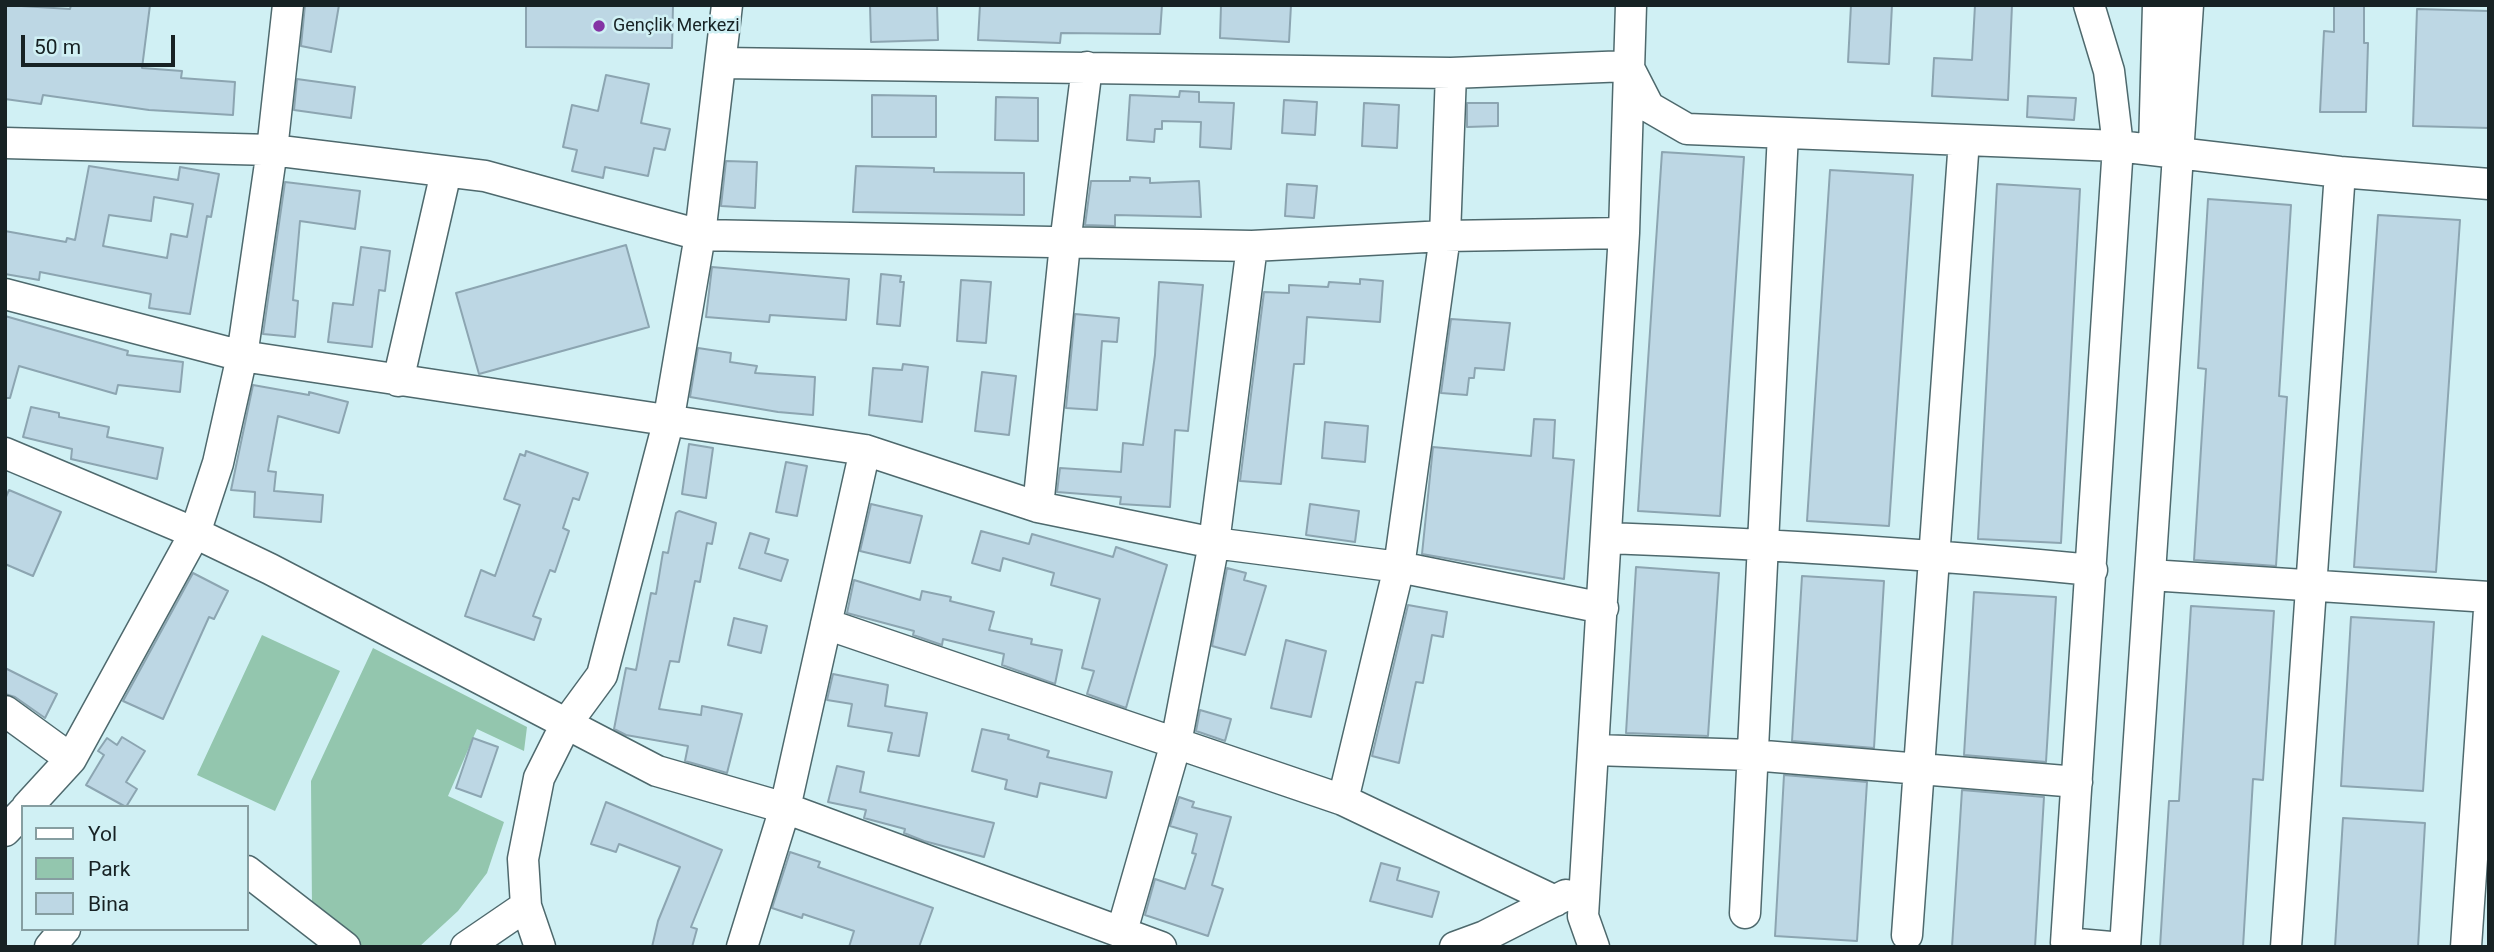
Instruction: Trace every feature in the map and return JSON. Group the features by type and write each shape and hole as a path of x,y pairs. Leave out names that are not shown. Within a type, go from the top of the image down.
{"street":[{"path":"29,805 71,759 195,533 218,463 242,356 272,150 289,5"},
{"path":"540,947 526,906 523,859 539,778 566,724 602,675 668,423 700,235 727,5"},
{"path":"1594,947 1583,916 1624,233 1631,5"},
{"path":"2089,5 2109,71 2146,149"},
{"path":"2125,947 2150,575 2146,149 2140,5"},
{"path":"2110,947 2066,943 2092,570 2146,149 2158,5"},
{"path":"2146,149 2188,5"},
{"path":"721,63 1451,73 1628,66"},
{"path":"1628,66 1649,107 1687,130 2146,149 2340,172 2489,184"},
{"path":"1038,507 1065,244 1087,67"},
{"path":"1343,800 1399,567 1445,236 1451,73"},
{"path":"1745,913 1783,133"},
{"path":"1907,934 1964,140"},
{"path":"5,143 272,150 485,176 700,235 1252,246 1445,236 1624,233"},
{"path":"398,381 446,172"},
{"path":"2286,947 2340,172"},
{"path":"1122,931 1176,743 1214,543 1252,246"},
{"path":"5,294 242,356 668,423 864,450 1038,507 1214,543 1399,567 1603,608"},
{"path":"742,947 785,808 864,450"},
{"path":"5,453 195,533 657,771 785,808 1161,947"},
{"path":"1607,538 1934,555 2092,570"},
{"path":"2150,575 2489,597"},
{"path":"2466,947 2489,610"},
{"path":"826,624 1343,800 1555,901"},
{"path":"5,711 71,759"},
{"path":"1594,750 1752,755 2077,782"},
{"path":"5,831 21,814"},
{"path":"248,872 345,947"},
{"path":"1455,947 1482,942 1585,885"},
{"path":"466,947 526,906"},
{"path":"50,947 63,931"}],"green space":[{"path":"262,635 340,671 275,811 197,775"},
{"path":"373,648 527,727 524,751 477,729 448,796 504,822 487,873 458,911 419,947 357,947 312,909 311,781"}],"building":[{"path":"5,5 70,9 71,5 150,5 142,68 182,71 181,78 235,82 233,115 149,110 43,95 41,104 5,99"},
{"path":"305,5 339,5 331,52 301,46"},
{"name":"Gençlik Merkezi","path":"526,5 673,5 672,48 526,47"},
{"path":"870,5 937,5 938,40 871,42"},
{"path":"980,5 1162,5 1160,34 1061,33 1060,43 978,40"},
{"path":"1221,5 1291,5 1289,42 1220,38"},
{"path":"1851,5 1892,5 1889,64 1848,62"},
{"path":"1975,5 2012,5 2008,100 1932,96 1934,58 1972,60"},
{"path":"2334,5 2364,5 2364,43 2368,43 2366,112 2320,112 2324,31 2334,32"},
{"path":"2417,9 2489,11 2489,128 2413,126"},
{"path":"606,75 649,84 641,123 670,129 665,150 654,148 648,176 605,167 603,178 572,171 577,150 563,147 572,105 598,111"},
{"path":"297,79 355,87 351,118 294,110"},
{"path":"1180,91 1199,92 1199,102 1234,103 1231,149 1200,147 1201,122 1162,121 1162,129 1155,129 1154,142 1127,140 1130,95 1179,97"},
{"path":"872,95 936,96 936,137 872,137"},
{"path":"2028,96 2076,98 2074,120 2027,117"},
{"path":"996,97 1038,98 1038,141 995,140"},
{"path":"1284,100 1317,102 1315,135 1282,133"},
{"path":"1364,103 1399,105 1397,148 1362,146"},
{"path":"1467,103 1498,103 1498,126 1467,127"},
{"path":"1662,152 1744,157 1720,516 1638,511"},
{"path":"726,161 757,162 755,208 721,206"},
{"path":"89,166 178,180 180,167 219,174 211,217 207,216 190,314 149,308 151,294 40,272 39,280 5,274 5,231 66,242 67,238 75,240","holes":["154,197 193,204 187,237 171,234 167,258 103,246 109,215 151,221"]},
{"path":"856,166 934,168 934,172 1024,173 1024,215 853,212"},
{"path":"1830,170 1913,175 1889,526 1807,521"},
{"path":"1130,177 1150,178 1150,183 1199,181 1201,217 1115,215 1115,226 1085,225 1091,181 1130,181"},
{"path":"285,182 360,191 355,229 300,221 293,300 298,301 295,337 263,334"},
{"path":"1287,184 1317,186 1314,218 1285,216"},
{"path":"1997,184 2080,189 2061,543 1978,539"},
{"path":"2208,199 2291,205 2279,396 2287,397 2276,566 2194,560 2206,369 2198,368"},
{"path":"2378,215 2460,220 2436,572 2354,567"},
{"path":"626,245 649,327 479,374 456,293"},
{"path":"361,247 390,251 385,291 379,290 372,347 328,342 333,303 353,305"},
{"path":"712,267 849,279 846,320 770,315 769,322 706,317"},
{"path":"881,274 901,276 900,282 904,282 900,326 877,324"},
{"path":"1360,279 1383,281 1380,322 1307,317 1304,364 1294,364 1281,484 1240,481 1264,292 1289,293 1289,285 1328,287 1329,282 1360,284"},
{"path":"961,280 991,282 986,343 957,341"},
{"path":"1159,282 1203,285 1188,431 1175,430 1170,507 1120,504 1121,497 1057,492 1060,468 1121,472 1123,443 1143,445 1155,355"},
{"path":"1075,314 1119,318 1117,342 1102,341 1097,410 1066,408"},
{"path":"5,316 128,351 127,355 183,362 180,392 118,385 116,394 19,366 10,398 5,398"},
{"path":"1451,319 1510,323 1504,370 1475,368 1474,378 1469,378 1467,395 1441,393"},
{"path":"698,348 731,353 730,362 757,366 755,373 815,377 813,415 690,397"},
{"path":"903,364 928,367 922,422 869,415 873,368 902,370"},
{"path":"982,372 1016,376 1009,435 975,431"},
{"path":"253,385 309,395 309,392 348,402 339,433 278,416 268,471 276,472 274,491 323,495 321,522 254,517 255,492 231,490"},
{"path":"31,407 59,413 59,417 109,427 107,437 163,448 157,479 71,459 72,449 23,437"},
{"path":"1534,419 1555,420 1553,458 1574,460 1564,579 1422,554 1433,447 1531,456"},
{"path":"1325,422 1368,426 1365,462 1322,458"},
{"path":"689,444 713,448 706,498 682,494"},
{"path":"526,451 588,473 579,500 573,498 563,528 569,531 555,572 550,570 533,616 541,619 534,640 465,616 481,570 495,576 520,505 504,499 520,454 525,456"},
{"path":"786,462 807,466 797,516 776,512"},
{"path":"9,490 61,512 33,576 5,564 5,499"},
{"path":"871,504 922,516 910,563 860,551"},
{"path":"1310,504 1359,511 1355,542 1306,535"},
{"path":"679,511 716,523 712,544 707,543 700,582 695,581 679,662 670,661 659,709 701,715 702,706 742,714 727,773 685,761 688,746 626,735 614,729 626,668 636,670 651,593 656,594 663,552 668,553 676,513"},
{"path":"981,531 1029,544 1032,534 1113,557 1116,547 1167,565 1126,708 1087,694 1094,671 1082,668 1100,599 1051,585 1054,573 1003,558 1000,571 972,563"},
{"path":"750,533 769,539 765,553 788,560 781,581 739,568"},
{"path":"1636,567 1719,573 1708,736 1626,733"},
{"path":"1227,568 1246,573 1244,580 1266,586 1245,655 1212,646"},
{"path":"193,573 228,591 214,619 209,617 163,719 123,701"},
{"path":"1802,576 1884,581 1874,748 1792,741"},
{"path":"854,580 920,600 922,591 951,597 950,601 994,612 989,630 1032,639 1031,644 1062,650 1055,684 1002,665 1004,654 943,639 942,645 913,635 914,631 847,613"},
{"path":"1974,592 2056,597 2046,762 1964,755"},
{"path":"1408,605 1447,612 1443,637 1432,635 1423,683 1416,682 1399,763 1372,756"},
{"path":"2191,606 2274,611 2263,780 2253,779 2243,947 2160,947 2169,801 2179,801"},
{"path":"2351,617 2434,622 2423,791 2341,786"},
{"path":"734,618 767,626 761,653 728,645"},
{"path":"1286,640 1326,651 1311,717 1271,708"},
{"path":"5,668 57,694 45,718 15,697 5,694"},
{"path":"833,674 888,685 885,706 927,713 919,756 888,751 892,733 848,726 852,704 827,700"},
{"path":"1200,710 1231,719 1225,741 1196,731"},
{"path":"982,729 1009,735 1008,739 1049,751 1047,757 1112,772 1106,798 1040,783 1037,797 1005,789 1007,780 972,771"},
{"path":"122,737 145,751 126,782 137,789 127,805 122,805 86,785 104,755 98,751 107,738 117,745"},
{"path":"473,738 498,747 481,797 456,788"},
{"path":"837,766 864,772 860,792 994,823 984,857 924,841 904,833 905,829 864,818 866,810 828,802"},
{"path":"1784,775 1867,782 1857,941 1775,936"},
{"path":"1962,790 2044,797 2035,947 1952,947"},
{"path":"1179,797 1194,802 1192,807 1231,817 1212,885 1223,889 1208,936 1145,915 1155,879 1185,889 1196,854 1192,853 1197,834 1170,826"},
{"path":"606,802 722,850 691,927 697,929 692,947 652,947 658,921 680,867 619,844 616,852 591,844"},
{"path":"2343,818 2425,823 2418,947 2335,947"},
{"path":"790,852 820,862 818,867 933,908 919,947 849,947 854,931 803,914 802,918 772,908"},
{"path":"1381,863 1400,868 1397,880 1439,892 1432,917 1370,901"}],"place":[{"name":"Gençlik Merkezi","path":"599,26"}]}
